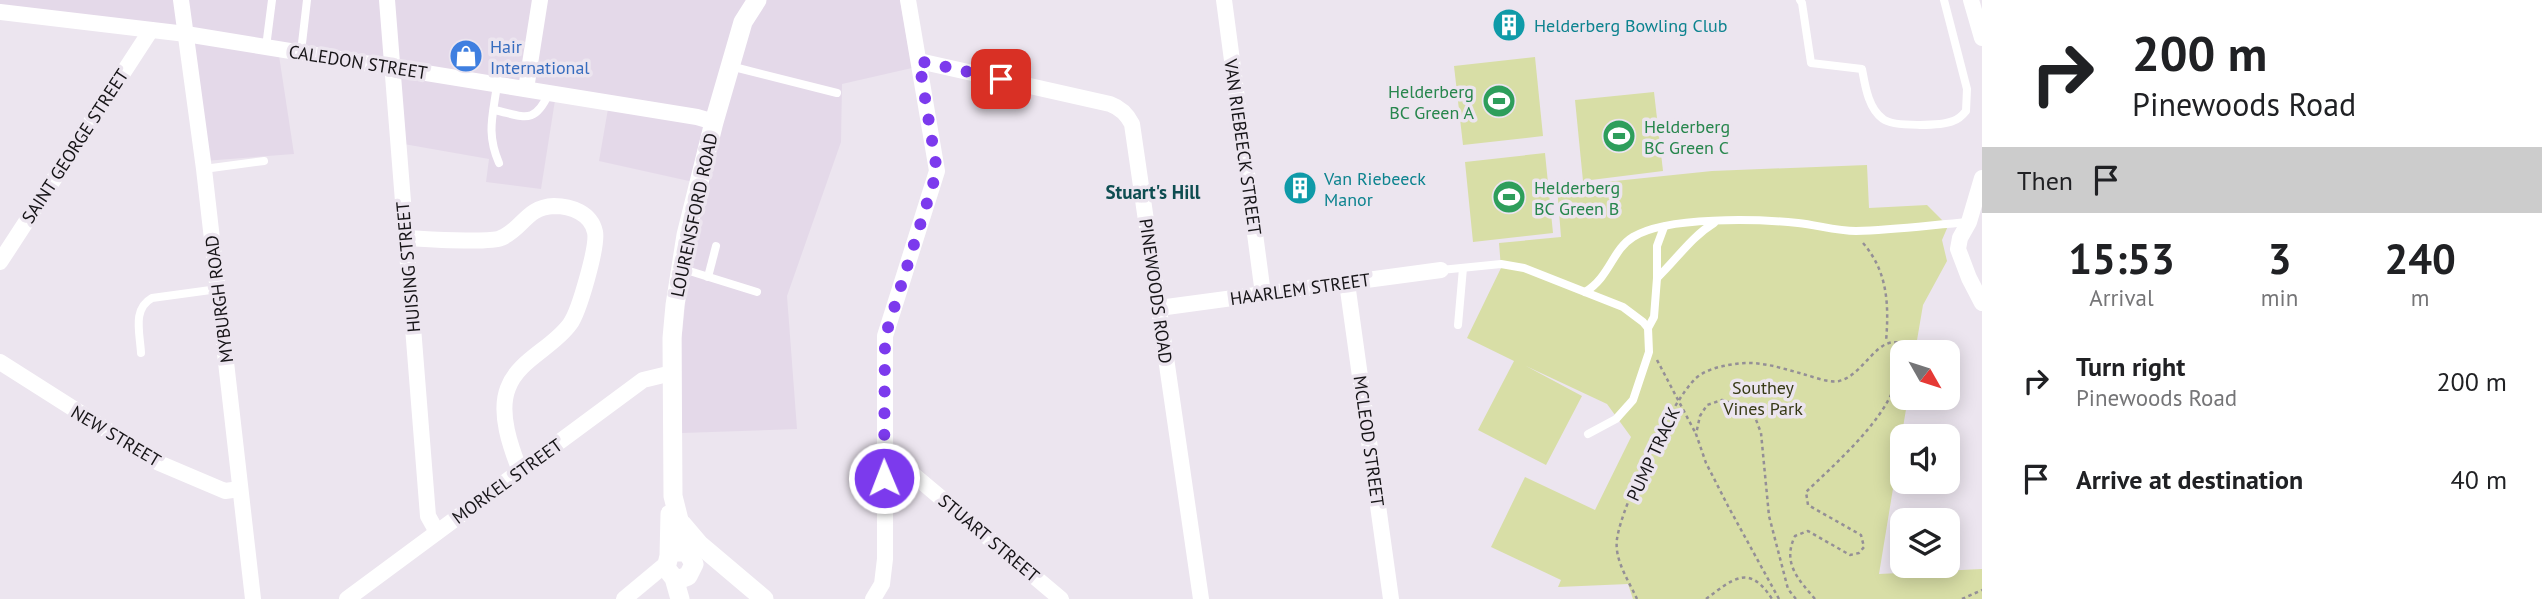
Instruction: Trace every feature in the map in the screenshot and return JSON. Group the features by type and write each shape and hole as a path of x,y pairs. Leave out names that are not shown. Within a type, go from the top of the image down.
{"street":[{"name":"MYBURGH ROAD","path":"181,0 204,169 253,599"},
{"name":"HUISING STREET","path":"387,0 428,516 436,532"},
{"path":"526,89 540,0"},
{"name":"LOURENSFORD ROAD","path":"741,0 743,22"},
{"name":"LOURENSFORD ROAD","path":"690,599 668,533 674,505 672,338 680,269 693,203 743,22 757,0"},
{"path":"873,599 882,584 884,574 885,337 937,171 908,0"},
{"name":"VAN RIEBEECK STREET","path":"1224,0 1263,294"},
{"path":"1971,0 1982,38"},
{"name":"CALEDON STREET","path":"0,12 186,34 697,117 714,122"},
{"name":"SAINT GEORGE STREET","path":"0,262 151,30"},
{"name":"PINEWOODS ROAD","path":"919,61 1110,104 1126,113 1132,124 1201,599"},
{"path":"1982,178 1958,249 1982,303"},
{"path":"406,238 500,239 532,211 552,206 574,209 589,219 596,234 585,286 571,323 515,375 506,390 508,442 520,471"},
{"name":"HAARLEM STREET","path":"1159,308 1441,270"},
{"name":"MCLEOD STREET","path":"1347,283 1391,599"},
{"name":"NEW STREET","path":"0,362 159,463 225,491 240,489"},
{"name":"MORKEL STREET","path":"347,599 643,380 672,373"},
{"name":"STUART STREET","path":"884,450 1061,599"},
{"path":"674,505 686,530 764,599"},
{"path":"627,597 680,565 717,559"},
{"path":"680,565 713,570 738,578"},
{"name":"LOURENSFORD ROAD","path":"680,565 680,599"}],"lane":[{"path":"266,47 272,0"},
{"path":"301,52 307,0"},
{"path":"1800,0 1811,63 1862,69 1865,87 1879,116 1884,121 1900,124 1947,123 1966,111 1967,89 1944,0"},
{"path":"730,66 837,93"},
{"path":"497,85 490,129 492,148 499,163"},
{"path":"494,110 531,116 542,107 549,93"},
{"path":"204,169 264,161"},
{"path":"1585,292 1597,285 1631,238 1647,230 1755,220 1853,231 1969,222"},
{"path":"1657,278 1696,234 1716,222"},
{"path":"1588,435 1616,419 1633,400 1649,352 1648,328 1654,317 1657,246 1664,227"},
{"path":"708,277 716,246"},
{"path":"1441,270 1501,264 1524,268 1623,307 1648,328"},
{"path":"1458,326 1463,268"},
{"path":"680,269 757,292"},
{"path":"141,353 139,312 147,300 218,289"}],"path":[{"path":"1853,231 1876,258 1885,283 1888,316 1886,342 1890,342"},
{"name":"PUMP TRACK","path":"1637,599 1618,558 1617,540 1634,488 1679,398 1698,377 1712,368 1740,363 1772,365 1822,380 1839,381 1857,372 1886,342"},
{"path":"1649,352 1679,398 1696,434"},
{"path":"1815,599 1798,579 1791,565 1789,548 1795,536 1808,531 1850,555 1859,553 1864,547 1864,541 1861,535 1808,505 1806,492 1840,459 1880,413 1890,395"},
{"name":"PUMP TRACK","path":"1779,599 1717,484 1696,434 1700,416 1707,405 1722,400 1738,405 1755,417 1760,433 1769,516 1788,589 1796,599"},
{"path":"1706,599 1731,580 1745,577 1762,584 1772,599"},
{"path":"1962,599 1982,590"}],"shaded area":[{"path":"0,0 900,0 912,68 842,84 841,142 787,296 797,429 682,433 682,334 698,183 599,161 609,103 556,94 541,189 486,182 489,159 398,143 391,67 278,49 294,154 204,161 186,34 0,11"}],"green space":[{"name":"Helderberg BC Green A","path":"1535,57 1543,136 1463,145 1454,66"},
{"name":"Helderberg BC Green C","path":"1654,92 1663,171 1583,181 1575,100"},
{"name":"Helderberg BC Green B","path":"1545,153 1553,233 1473,242 1465,162"},
{"name":"Southey Vines Park","path":"1867,165 1869,208 1927,205 1948,226 1942,240 1947,261 1923,305 1917,340 1890,340 1890,410 1906,410 1904,424 1890,424 1890,494 1892,494 1879,574 1890,573 1890,578 1960,578 1960,570 1982,569 1982,599 1633,599 1628,584 1558,587 1561,580 1491,547 1525,477 1595,510 1631,437 1607,404 1526,366 1582,396 1546,465 1478,430 1514,361 1467,338 1501,268 1499,243 1561,237 1557,187 1712,171"}],"place":[{"name":"Helderberg Bowling Club","path":"1509,25"},
{"name":"Hair International","path":"466,56"},
{"name":"Helderberg BC Green A","path":"1499,101"},
{"name":"Helderberg BC Green C","path":"1619,136"},
{"name":"Van Riebeeck Manor","path":"1300,188"},
{"name":"Helderberg BC Green B","path":"1509,197"}],"district":[{"name":"Stuart's Hill","path":"1153,192"}],"route":[{"path":"884,478 885,337 937,171 919,61 1001,79"}]}
